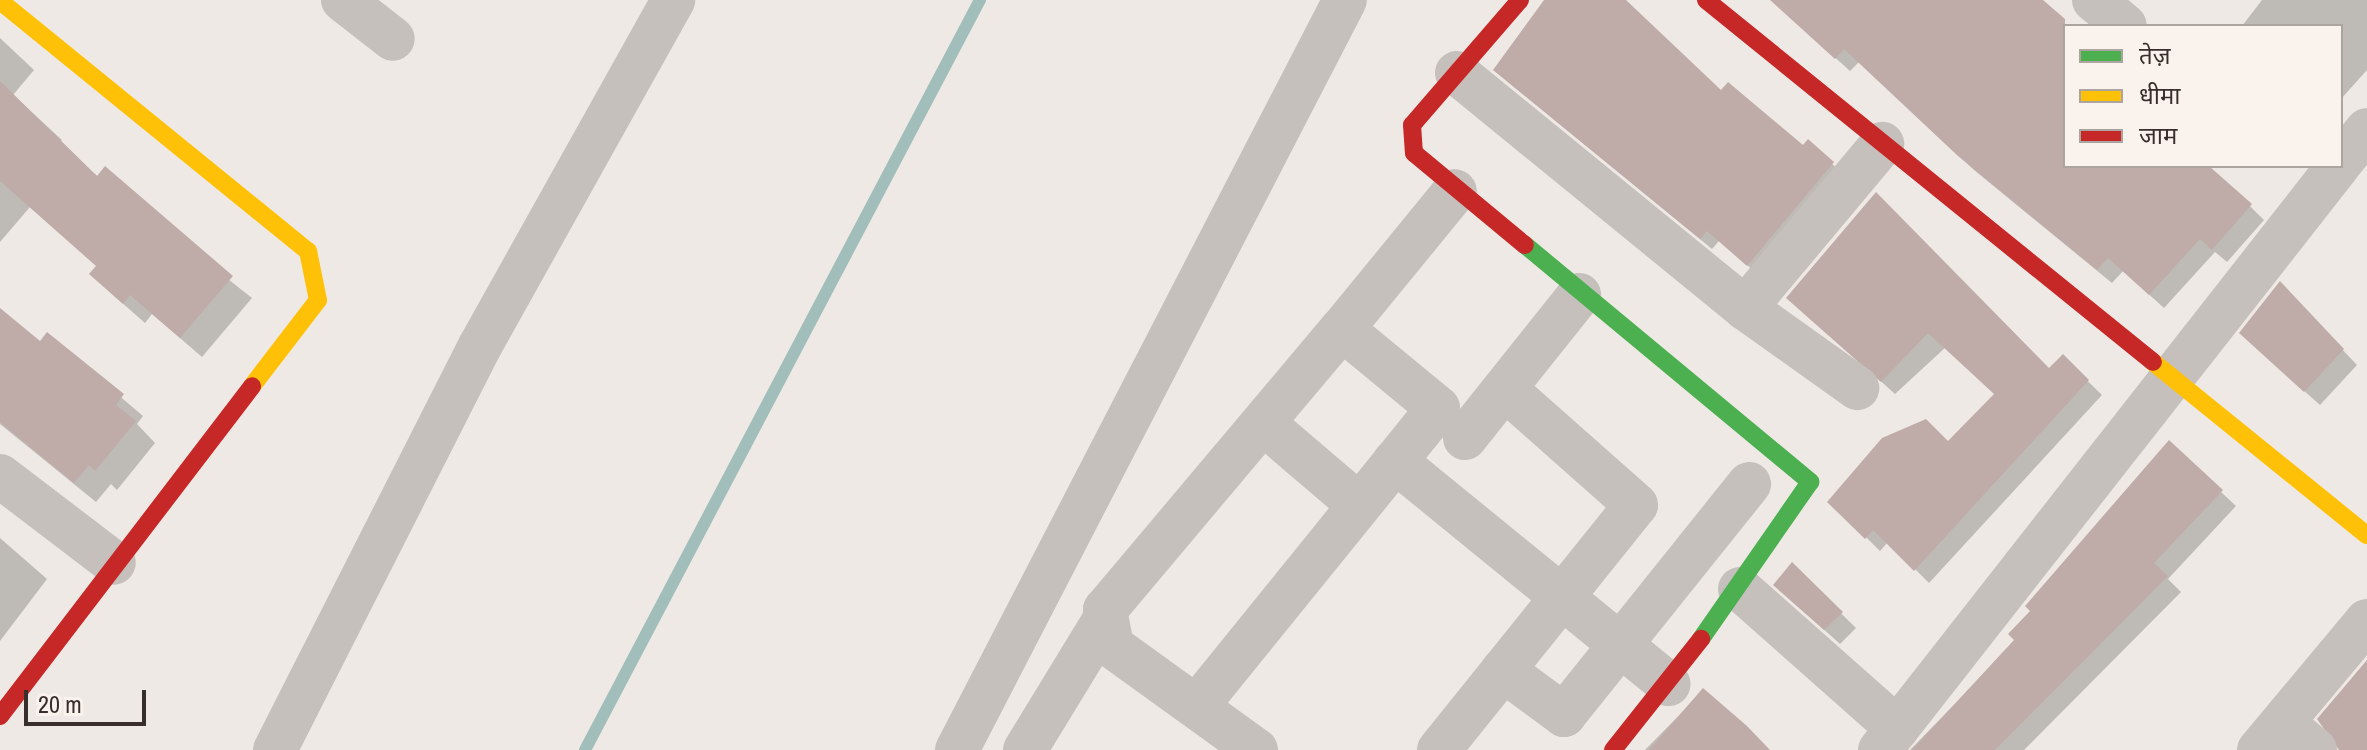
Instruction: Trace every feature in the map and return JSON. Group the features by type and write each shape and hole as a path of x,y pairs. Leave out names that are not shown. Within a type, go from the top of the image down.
{"street":[{"path":"343,0 393,39"},
{"path":"275,750 480,346 673,0"},
{"path":"957,750 1345,0"},
{"path":"1520,0 1457,73 1409,136 1414,153 1579,295 1810,482 1740,589 1613,750"},
{"path":"1706,0 2367,535"},
{"path":"2094,0 2123,24"},
{"path":"0,1 308,251 317,268 318,300 0,716"},
{"path":"1457,73 1745,308 1857,388"},
{"path":"2343,152 2367,130"},
{"path":"1745,308 1882,144"},
{"path":"1740,589 1888,739 2324,170"},
{"path":"1025,750 1103,622 1105,610 1455,191"},
{"path":"1465,438 1579,295"},
{"path":"1197,706 1438,408 1342,329"},
{"path":"1439,750 1636,505 1505,389"},
{"path":"1263,423 1359,505"},
{"path":"1395,461 1668,684"},
{"path":"0,476 114,563"},
{"path":"1503,670 1564,715 1749,484"},
{"path":"2285,741 2367,621"},
{"path":"1103,622 1112,646 1256,750"}],"building":[{"path":"1544,0 1626,0 1721,90 1728,82 1803,145 1808,139 1834,162 1747,266 1707,231 1700,239 1493,70"},
{"path":"1770,0 2043,0 2065,19 2063,168 2211,168 2252,204 2212,250 2200,239 2149,295 2108,258 2097,270 1958,156 1844,49 1835,59"},
{"path":"0,81 97,176 105,166 233,276 180,338 130,295 123,304 89,274 96,266 0,181"},
{"path":"1876,192 2049,368 2063,354 2089,380 1914,571 1873,530 1865,539 1827,502 1882,438 1926,419 1948,441 1994,394 1928,333 1881,382 1786,298"},
{"path":"2280,281 2344,349 2304,392 2239,333"},
{"path":"0,308 40,341 47,332 124,394 116,405 136,421 95,471 89,465 74,483 0,422"},
{"path":"2169,440 2223,490 2154,563 2168,576 1995,750 1912,750 2014,640 2008,634 2030,611 2025,606"},
{"path":"1792,562 1843,612 1824,630 1773,585"},
{"path":"2367,660 2367,750 2339,750 2317,719"},
{"path":"1703,688 1747,726 1770,750 1649,750"}],"waterway":[{"path":"585,750 980,0"}],"traffic: fast":[{"path":"1525,245 1810,482 1701,639"}],"traffic: slow":[{"path":"0,1 308,251 318,300 252,386"},
{"path":"2153,362 2367,535"}],"traffic: jam":[{"path":"1520,0 1412,125 1414,153 1525,245"},
{"path":"1706,0 2153,362"},
{"path":"0,716 252,386"},
{"path":"1613,750 1701,639"}]}
